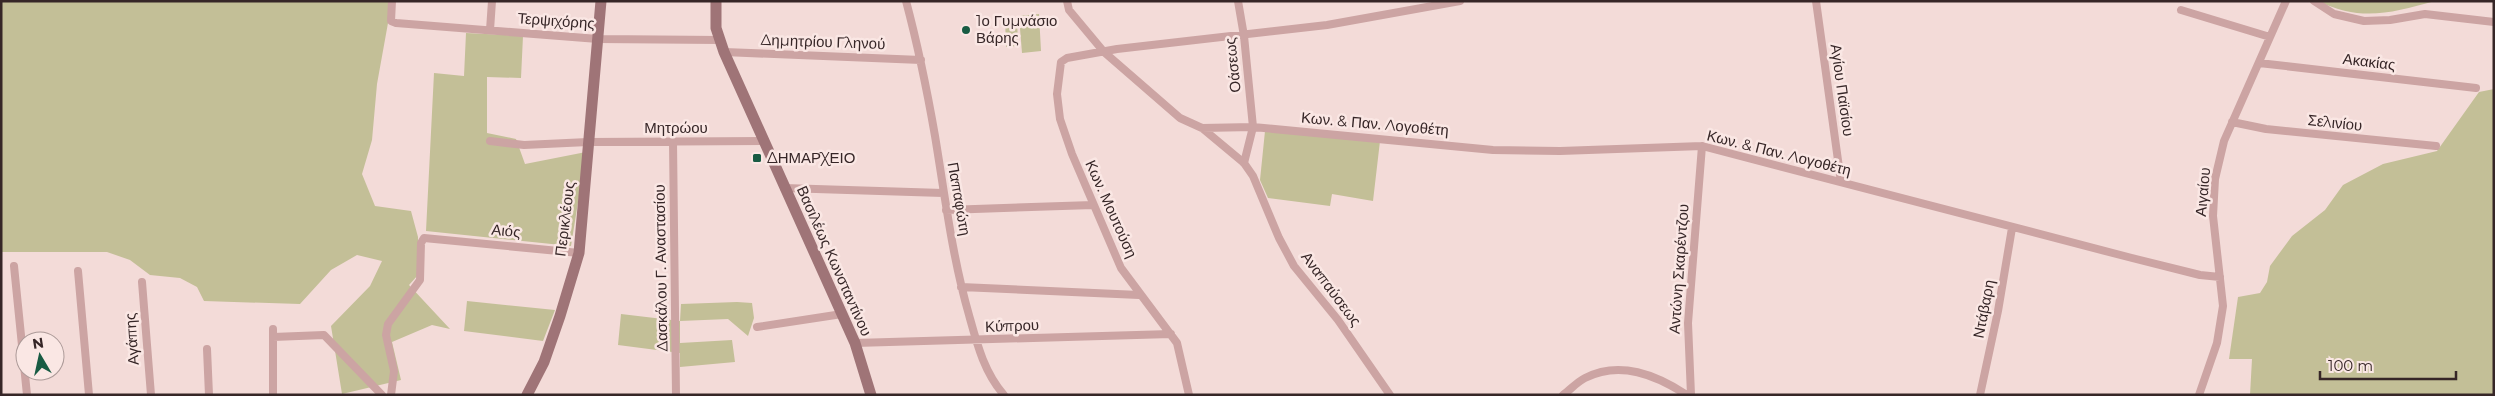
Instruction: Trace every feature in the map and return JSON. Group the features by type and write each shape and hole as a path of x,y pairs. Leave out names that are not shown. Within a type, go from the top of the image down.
{"main road":[{"name":"Περικλέους","path":"528,395 544,362 579,253 601,1"},
{"name":"Βασιλέως Κωνσταντίνου","path":"716,1 716,28 719,40 855,343 871,395"}],"street":[{"name":"Τερψιχόρης","path":"392,1 391,21 598,39 719,40"},
{"path":"490,30 492,1"},
{"name":"Παπαφώτη","path":"906,1 921,60 946,210 961,286 976,341 991,380 1004,395"},
{"path":"1067,1 1069,10 1104,52 1180,118 1202,128"},
{"name":"Οάσεως","path":"1238,1 1244,36 1253,127 1244,163"},
{"path":"1104,52 1327,25 1460,1"},
{"name":"Αγίου Παϊσίου","path":"1816,1 1841,182"},
{"name":"Αιγαίου","path":"2199,395 2217,343 2223,306 2213,216 2215,179 2224,141 2286,1"},
{"path":"2314,1 2334,14 2364,21 2390,20 2425,14 2494,22"},
{"path":"2181,10 2270,37"},
{"name":"Δημητρίου Γληνού","path":"724,52 921,60"},
{"name":"Κων. Μουτούση","path":"1104,52 1067,58 1061,62 1057,94 1060,119 1092,205 1121,268 1139,295 1177,343 1184,366 1189,395"},
{"name":"Ακακίας","path":"2259,63 2476,88"},
{"name":"Σελινίου","path":"2232,122 2266,130 2436,146"},
{"name":"Κων. & Παν. Λογοθέτη","path":"1202,128 1253,127 1493,150 1560,151 1702,146 2012,228 2200,275 2220,277"},
{"name":"Αναπαύσεως","path":"1202,128 1244,163 1253,176 1294,266 1338,320 1390,395"},
{"name":"Μητρώου","path":"490,141 524,145 588,142 763,141"},
{"name":"Δασκάλου Γ. Αναστασίου","path":"673,142 676,395"},
{"name":"Αντώνη Σκαρέντζου","path":"1691,395 1688,323 1702,146"},
{"path":"784,188 943,193"},
{"path":"946,210 1092,205"},
{"name":"Ντάβαρη","path":"1980,395 1998,311 2012,228"},
{"name":"Αιός","path":"391,395 394,371 386,335 388,324 420,280 421,243 424,238 430,237 579,253"},
{"path":"14,266 27,395"},
{"path":"78,271 89,395"},
{"name":"Αγάπης","path":"142,282 151,395"},
{"path":"961,286 1139,295"},
{"path":"757,327 842,314"},
{"path":"273,395 273,333 324,335 382,395"},
{"name":"Κύπρου","path":"855,343 1171,334"},
{"path":"208,348 209,395"},
{"path":"1563,395 1585,378 1607,371 1636,371 1662,379 1687,395"}],"shaded area":[{"path":"1,1 389,1 388,23 377,84 372,140 362,174 375,206 411,211 418,237 418,275 409,285 450,329 432,325 392,342 401,380 342,394 331,326 370,286 382,261 357,255 331,270 300,304 204,301 197,287 180,278 150,275 130,260 107,252 1,252"},
{"path":"2318,1 2435,1 2390,12 2362,13 2348,12"},
{"path":"1039,14 1041,51 1022,53 1019,16"},
{"path":"1005,18 1017,18 1018,46 1006,47"},
{"path":"466,33 523,36 521,78 487,77 487,133 516,139 525,164 586,152 571,246 426,231 434,73 464,76"},
{"path":"2494,89 2494,395 2250,395 2252,359 2229,359 2238,297 2260,293 2267,282 2270,266 2292,236 2325,210 2343,185 2383,164 2437,151 2479,92"},
{"path":"1265,131 1380,141 1373,201 1332,194 1330,206 1268,198 1260,180"},
{"path":"467,301 555,310 543,341 464,331"},
{"path":"752,303 754,318 748,336 728,319 680,321 681,304"},
{"path":"621,314 680,321 680,343 732,340 735,362 680,367 680,353 618,345"}],"place":[{"name":"1ο Γυμνάσιο Βάρης","path":"966,30"},
{"name":"ΔΗΜΑΡΧΕΙΟ","path":"757,158"}]}
